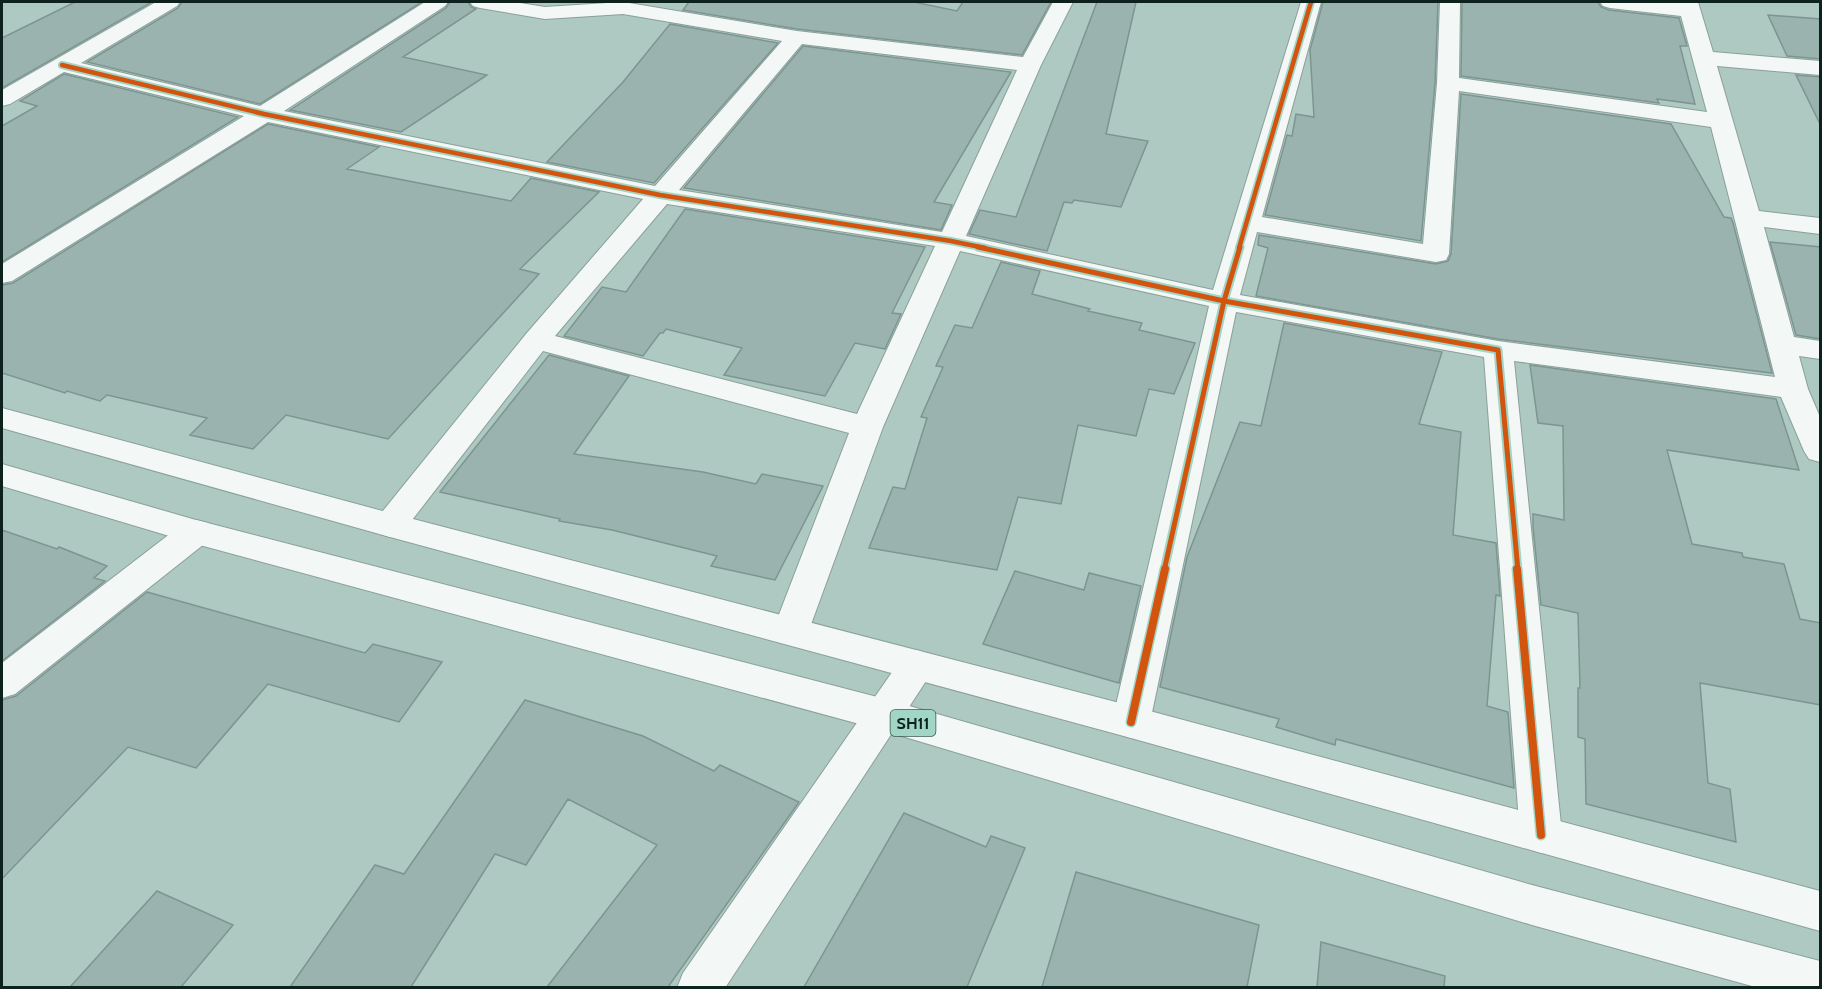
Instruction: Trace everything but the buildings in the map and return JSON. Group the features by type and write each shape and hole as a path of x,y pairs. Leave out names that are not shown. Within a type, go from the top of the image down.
{"street":[{"path":"2,99 170,2"},
{"path":"2,275 264,114 438,2"},
{"path":"480,2 545,13 623,8 798,37 1030,65"},
{"path":"791,630 867,427 1030,65 1063,2"},
{"path":"1131,722 1224,301 1311,2"},
{"path":"1246,222 1436,254 1448,83 1450,2"},
{"path":"1610,2 1689,6 1793,389 1821,451"},
{"path":"390,525 536,340 798,37"},
{"path":"1704,58 1821,68"},
{"path":"62,65 264,114 660,195 951,241 1224,301 1498,350 1793,389"},
{"path":"1448,83 1722,121"},
{"path":"1748,217 1821,226"},
{"path":"536,340 867,427"},
{"path":"1780,344 1821,350"},
{"path":"1498,350 1540,835"},
{"path":"2,418 390,525 917,664 1821,911"},
{"name":"SH11","path":"2,475 196,532 885,715 1775,979 1821,983"},
{"path":"2,683 196,532"},
{"path":"699,987 885,715 917,664"}],"cycle path":[{"path":"1131,722 1224,301 1311,2"},
{"path":"62,65 264,114 660,195 951,241 1224,301 1498,350 1541,835"}]}
